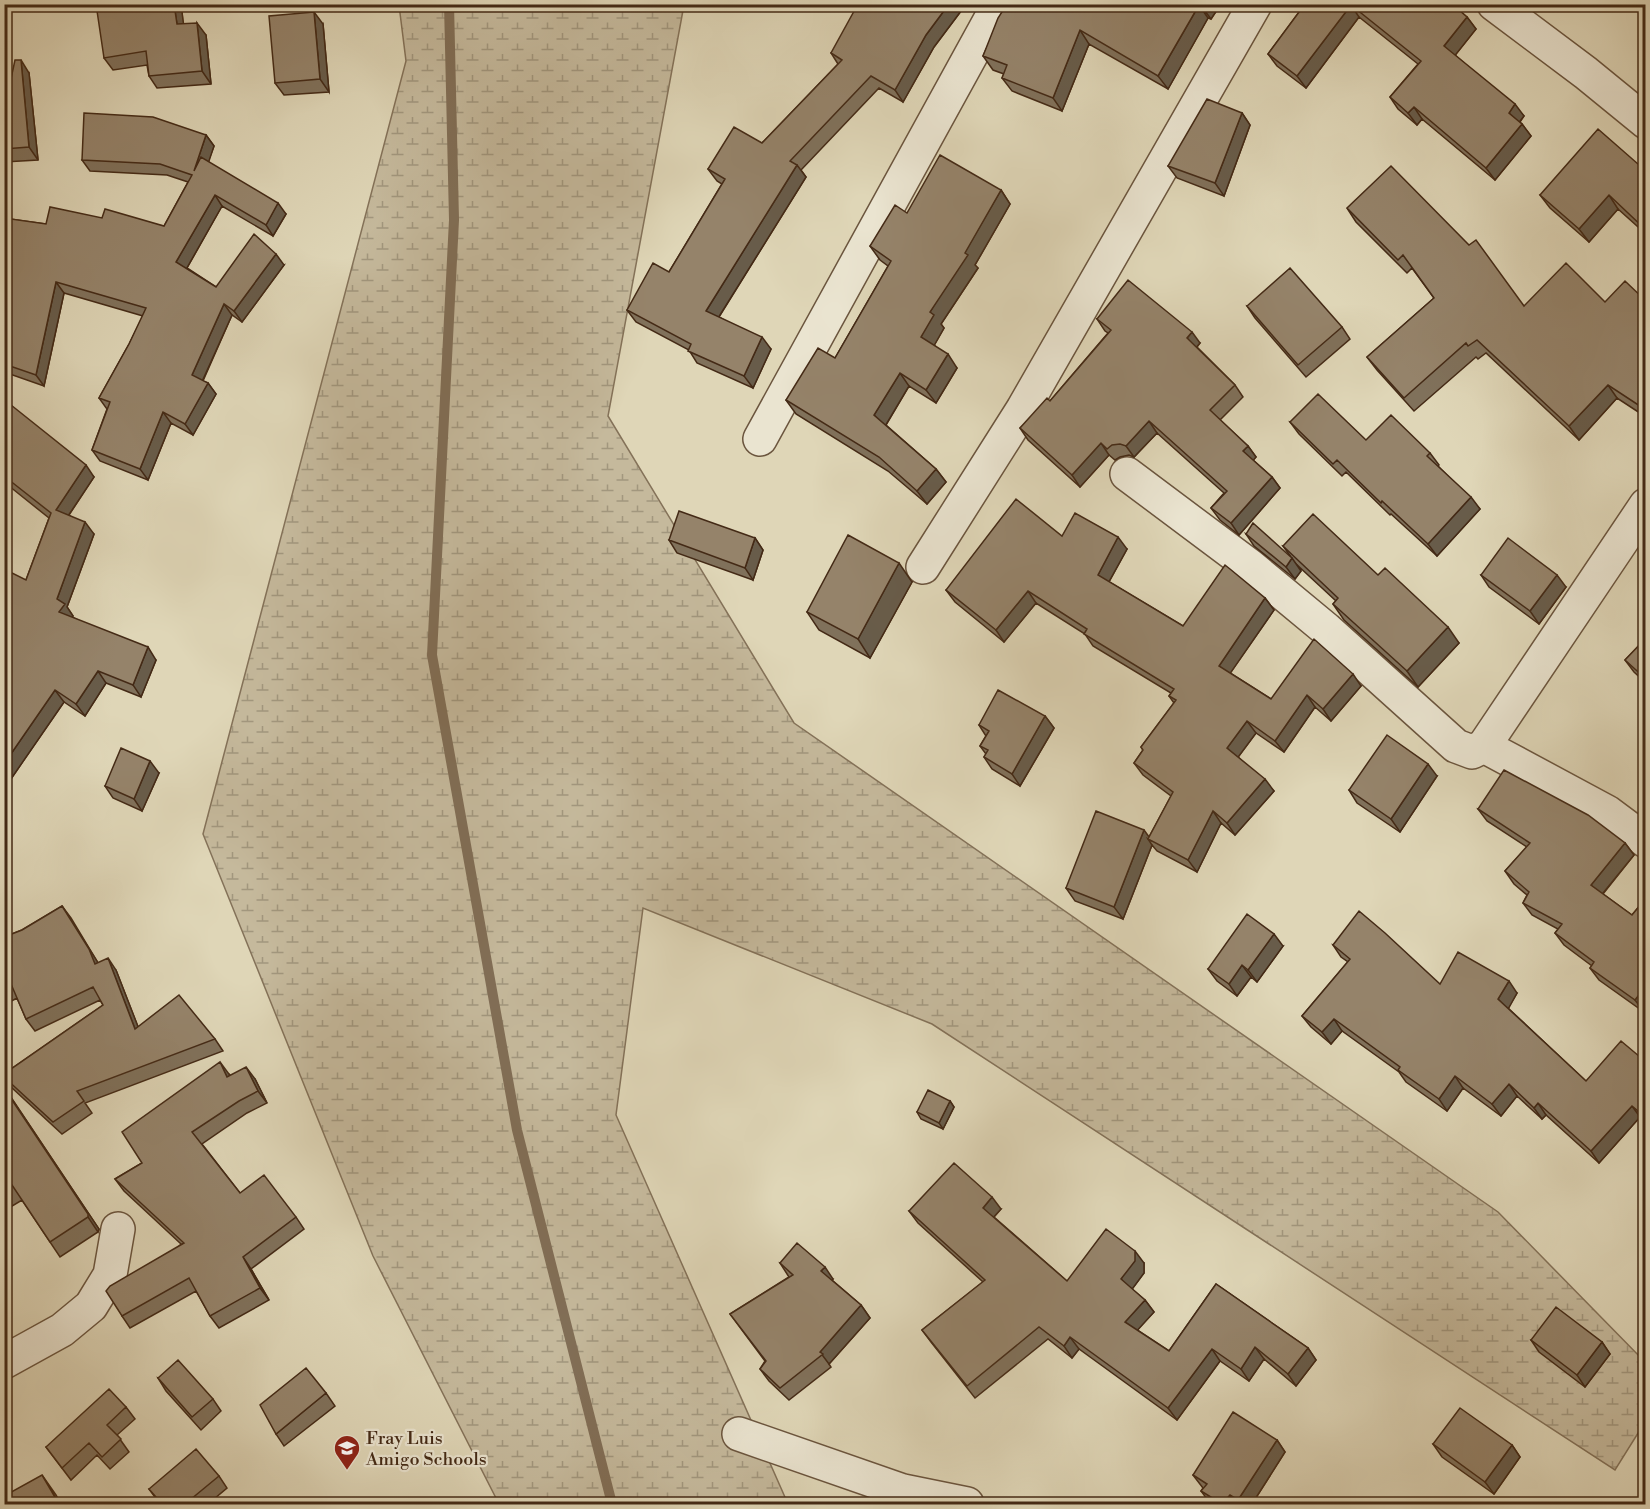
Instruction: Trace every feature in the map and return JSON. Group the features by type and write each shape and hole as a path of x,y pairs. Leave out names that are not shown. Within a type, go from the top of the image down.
{"street":[{"path":"760,439 999,4"},
{"path":"923,567 1023,409 1255,4"},
{"path":"1494,4 1586,73 1646,122"},
{"path":"1127,474 1259,573 1326,629 1456,746 1472,752 1484,746 1646,505"},
{"path":"1484,746 1607,812 1646,841"},
{"path":"4,1362 62,1330 91,1306 110,1275 118,1229"},
{"path":"739,1434 903,1491 967,1504"}],"green space":[{"path":"399,5 684,5 608,416 794,723 1498,1212 1645,1362 1645,1422 1615,1470 932,1024 643,908 616,1115 788,1504 499,1504 373,1256 203,834 406,61"}],"building":[{"path":"96,4 174,4 177,24 197,23 202,71 149,76 146,51 104,58"},
{"path":"858,4 949,4 926,35 895,90 871,76 790,161 797,165 706,311 762,337 744,376 688,351 691,344 627,310 653,263 669,272 725,179 708,169 734,127 762,143 842,60 831,53"},
{"path":"1007,4 1202,4 1199,5 1158,76 1080,30 1053,98 1002,78 1007,65 983,56 998,18"},
{"path":"1305,4 1452,4 1467,17 1444,46 1515,104 1509,113 1522,124 1486,168 1414,107 1408,113 1390,97 1421,61 1351,5 1297,76 1268,54"},
{"path":"314,12 320,79 275,83 269,16"},
{"path":"15,60 21,60 29,147 4,149 4,88 9,88"},
{"path":"1207,99 1242,113 1215,183 1168,166"},
{"path":"84,113 153,117 206,135 194,171 201,157 278,203 266,225 215,195 176,262 216,287 254,234 276,254 234,311 224,304 192,375 208,383 185,424 163,412 140,469 92,450 110,402 99,398 146,308 56,282 36,375 4,364 4,218 46,224 50,207 102,218 105,209 164,226 192,175 160,164 82,160"},
{"path":"1598,129 1646,171 1646,230 1609,195 1579,229 1540,195"},
{"path":"940,155 1001,190 965,253 968,255 930,312 934,315 921,337 948,354 926,390 900,373 874,415 936,469 917,491 879,457 786,400 818,348 835,358 891,261 870,246 895,205 907,213"},
{"path":"1391,166 1469,245 1476,240 1524,306 1566,263 1605,302 1625,281 1646,301 1646,410 1608,385 1569,426 1477,340 1468,346 1466,343 1404,398 1367,357 1434,298 1403,255 1398,260 1347,208"},
{"path":"1290,268 1342,327 1298,365 1247,306"},
{"path":"1128,280 1192,332 1187,338 1235,385 1210,410 1248,446 1243,451 1272,477 1231,523 1211,508 1227,491 1149,421 1126,446 1112,445 1107,449 1101,443 1072,475 1020,428 1047,398 1050,401 1111,330 1097,319"},
{"path":"1318,394 1366,440 1391,415 1430,453 1427,456 1471,497 1428,544 1337,460 1333,464 1290,422"},
{"path":"6,401 86,465 56,510 85,522 57,599 65,604 59,612 148,647 133,685 98,671 76,704 55,690 4,764 4,569 26,580 51,513 4,476 4,402"},
{"path":"1016,499 1062,536 1075,513 1118,537 1098,575 1183,626 1225,565 1265,598 1219,666 1271,699 1314,639 1353,674 1323,709 1307,695 1275,741 1247,721 1227,748 1265,779 1227,823 1213,811 1188,860 1148,839 1173,792 1134,763 1143,750 1141,747 1176,700 1169,696 1174,689 1084,634 1087,629 1028,591 996,630 946,590"},
{"path":"679,511 755,538 745,568 669,540"},
{"path":"1313,514 1378,575 1385,568 1448,627 1407,671 1333,604 1338,598 1283,546"},
{"path":"1253,523 1292,558 1286,567 1246,534"},
{"path":"848,535 899,563 858,639 807,612"},
{"path":"1508,538 1557,575 1530,611 1481,575"},
{"path":"1646,638 1646,679 1625,660"},
{"path":"998,690 1045,716 1012,774 984,757 988,750 980,746 989,731 979,725"},
{"path":"1387,735 1428,764 1391,819 1349,790"},
{"path":"121,748 150,761 134,799 105,786"},
{"path":"1504,770 1588,815 1625,843 1591,885 1632,915 1646,898 1646,986 1635,1000 1590,968 1594,962 1555,933 1562,924 1523,903 1529,892 1505,871 1530,843 1478,809"},
{"path":"1096,811 1144,830 1114,907 1066,888"},
{"path":"62,906 89,949 95,964 108,958 135,1029 179,995 215,1039 77,1091 84,1101 53,1122 4,1077 4,1074 103,1005 93,987 26,1019 11,984 4,988 4,937 22,930"},
{"path":"1359,911 1440,984 1458,952 1509,981 1498,999 1586,1081 1621,1041 1646,1062 1646,1103 1638,1111 1632,1106 1591,1151 1538,1103 1534,1108 1509,1084 1492,1104 1455,1076 1439,1099 1398,1070 1400,1067 1334,1019 1322,1032 1302,1016 1350,959 1333,945"},
{"path":"1247,914 1274,934 1248,970 1242,965 1229,984 1208,969"},
{"path":"220,1062 227,1077 246,1067 258,1091 192,1132 240,1193 264,1175 296,1217 243,1257 260,1288 210,1316 189,1278 122,1316 106,1291 110,1286 184,1243 115,1179 142,1163 122,1132"},
{"path":"4,1088 88,1214 88,1217 50,1242 12,1185 4,1189"},
{"path":"928,1090 950,1101 939,1123 917,1112"},
{"path":"954,1163 992,1197 983,1208 1067,1281 1106,1229 1135,1251 1135,1261 1121,1279 1145,1300 1125,1322 1169,1351 1216,1284 1308,1348 1288,1374 1255,1347 1241,1369 1212,1349 1168,1408 1070,1337 1064,1346 1039,1327 967,1386 922,1330 985,1280 909,1211"},
{"path":"797,1243 825,1267 821,1271 861,1305 820,1352 823,1354 780,1388 760,1369 766,1361 730,1314 793,1275 780,1263"},
{"path":"1556,1307 1602,1342 1577,1375 1531,1340"},
{"path":"178,1360 213,1399 192,1417 158,1378"},
{"path":"306,1368 326,1393 276,1434 260,1405"},
{"path":"109,1389 126,1407 107,1425 121,1439 102,1457 89,1443 62,1468 46,1447"},
{"path":"1460,1408 1512,1445 1485,1482 1433,1444"},
{"path":"1233,1412 1277,1440 1238,1500 1230,1495 1222,1504 1201,1491 1207,1484 1193,1475"},
{"path":"196,1449 219,1476 185,1504 162,1504 149,1489"},
{"path":"42,1475 59,1504 8,1504 4,1496"},
{"path":"1419,1498 1427,1504 1414,1504"}],"waterway":[{"path":"449,4 454,220 432,655 517,1130 612,1504"}],"place":[{"name":"Fray Luis Amigo Schools","path":"347,1471"}]}
